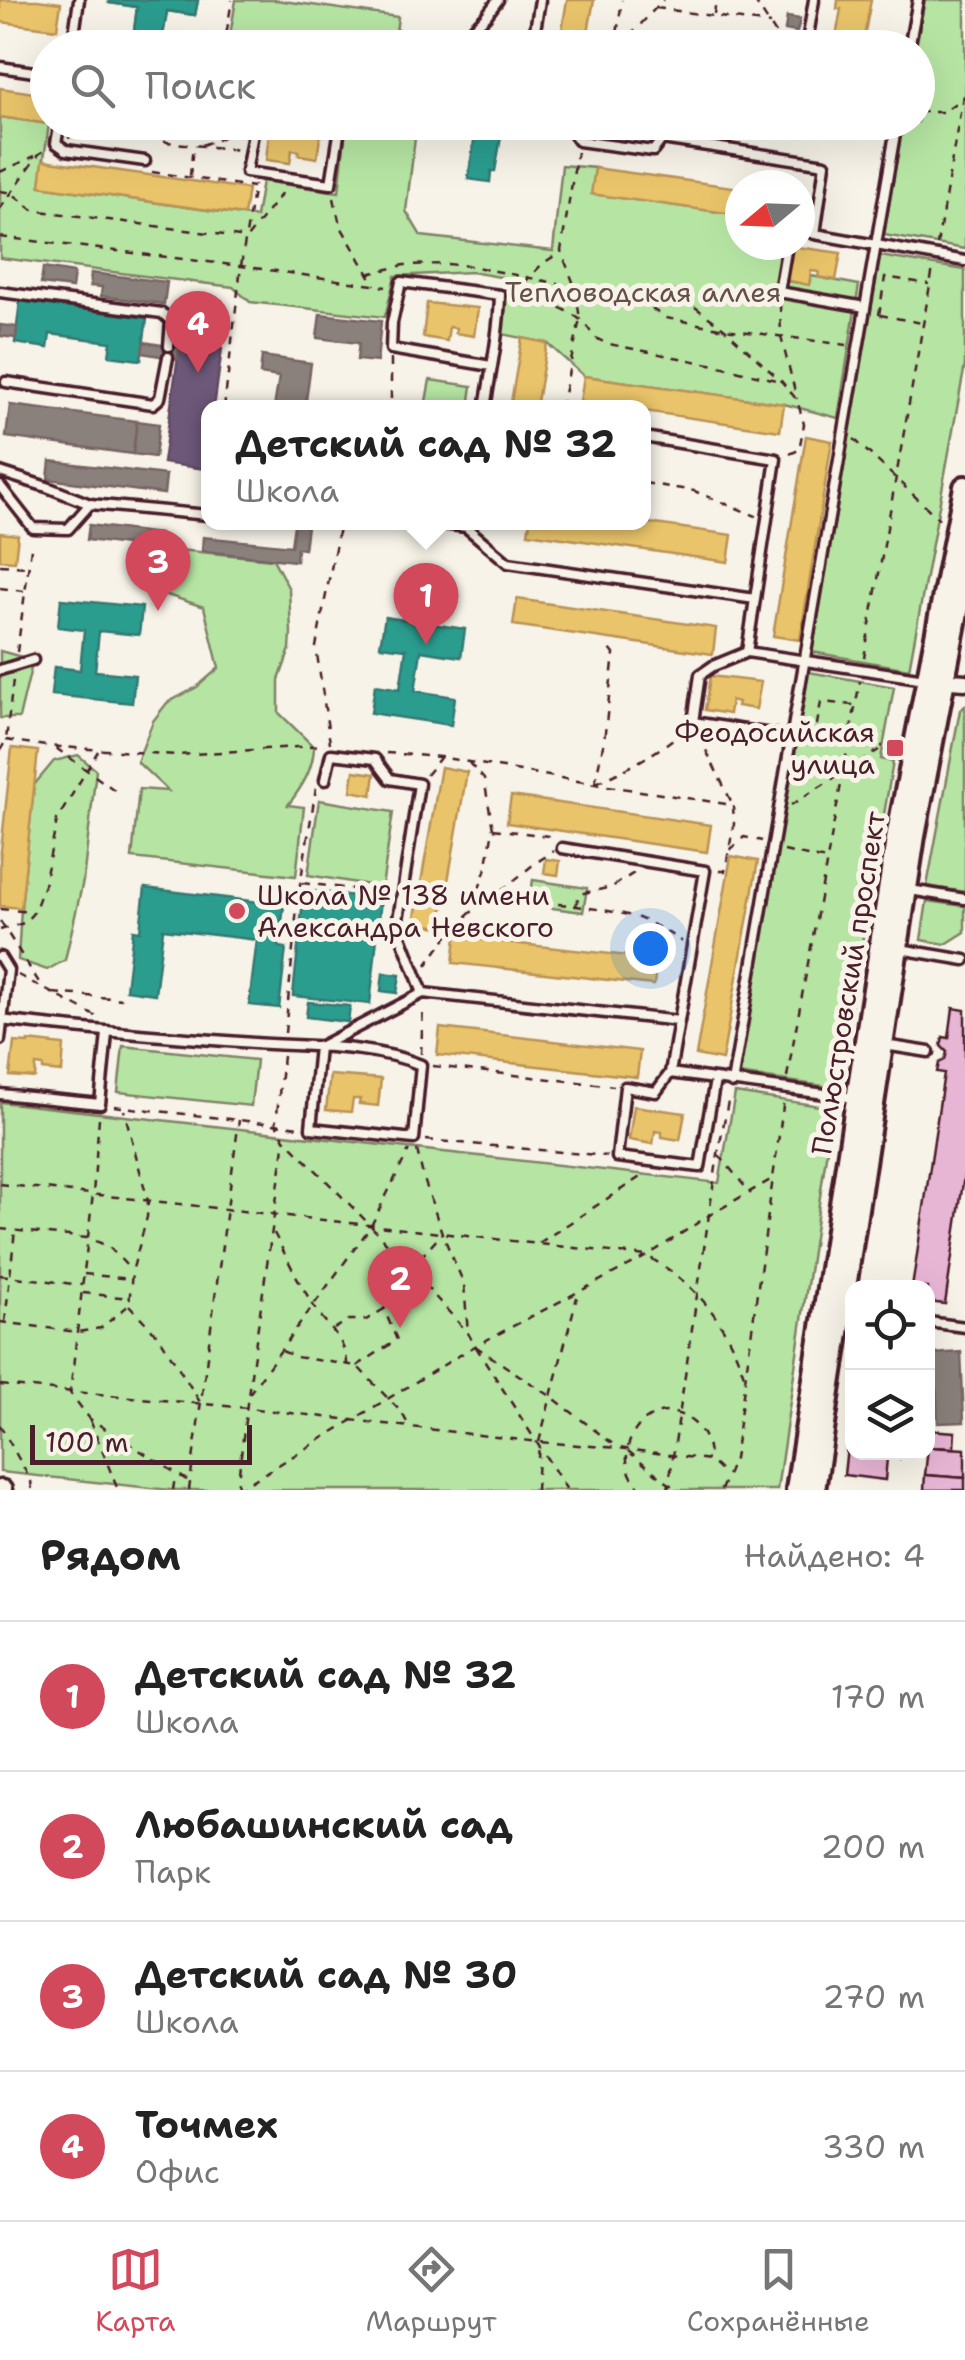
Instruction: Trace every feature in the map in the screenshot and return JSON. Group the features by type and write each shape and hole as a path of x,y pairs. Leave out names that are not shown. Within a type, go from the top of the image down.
{"main road":[{"name":"Полюстровский проспект","path":"814,1490 888,947 935,680 955,525 965,487"},
{"name":"Полюстровский проспект","path":"935,680 965,570"},
{"name":"Полюстровский проспект","path":"798,1490 839,1312"}],"street":[{"path":"935,680 965,682"}],"lane":[{"path":"75,30 79,0"},
{"path":"470,30 498,0"},
{"path":"535,30 540,0"},
{"path":"809,30 814,0"},
{"path":"913,30 918,0"},
{"path":"0,67 30,71"},
{"path":"57,140 66,150 145,161"},
{"path":"251,140 246,172 331,184 338,140"},
{"path":"578,141 653,151 661,140"},
{"path":"669,140 825,164 815,228"},
{"path":"732,1083 893,140"},
{"path":"815,234 965,261"},
{"path":"784,260 779,292 865,306"},
{"path":"486,400 491,366 500,295 401,282 390,350 491,366"},
{"path":"0,292 162,313 171,321 169,346"},
{"path":"6,382 153,404 160,398 168,357"},
{"path":"651,438 776,459 747,652"},
{"path":"0,472 90,504 201,514"},
{"path":"0,486 33,528 68,529 90,504"},
{"path":"472,530 508,563 755,599"},
{"path":"791,741 692,722 700,675 747,652 935,680"},
{"path":"0,670 32,660"},
{"path":"326,780 331,754 374,758 390,779 419,784 397,926 423,993"},
{"path":"562,848 704,872 670,1073 656,1092 625,1087 616,1157 700,1167 715,1080"},
{"path":"898,887 965,899"},
{"path":"888,947 965,960"},
{"path":"0,956 8,970 0,1040"},
{"path":"319,1047 423,993 679,1021"},
{"path":"1,1021 107,1033 319,1047 396,1054 421,1064 414,1139 311,1128 319,1047"},
{"path":"0,1094 100,1104 107,1033"},
{"path":"874,1044 929,1052"},
{"path":"670,1073 865,1100"},
{"path":"935,1323 965,1326"}],"path":[{"path":"227,30 232,0"},
{"path":"619,30 622,0"},
{"path":"635,30 663,0"},
{"path":"714,15 716,0"},
{"path":"754,0 774,30"},
{"path":"656,8 770,24"},
{"path":"722,1490 734,1459 785,1089 965,84"},
{"path":"935,112 943,112 964,97"},
{"path":"0,172 63,140"},
{"path":"163,140 248,151"},
{"path":"200,146 215,140"},
{"path":"563,400 580,320 576,287 561,252 578,141"},
{"path":"190,178 194,145"},
{"path":"0,209 39,154"},
{"path":"145,161 146,171 254,187"},
{"path":"225,400 256,174"},
{"path":"247,238 293,179"},
{"path":"331,184 340,226 376,286"},
{"path":"0,191 12,192 33,210 247,238"},
{"path":"0,237 398,289"},
{"path":"561,252 542,264 511,297 562,308 580,320 594,339 609,344 782,382"},
{"path":"368,274 404,266 447,264 576,287 672,290 725,329 797,400"},
{"path":"923,323 879,315 885,277 930,284"},
{"path":"624,291 666,318 858,347"},
{"path":"776,459 799,450 804,424 781,336 779,292"},
{"path":"390,350 390,400"},
{"path":"844,430 955,525"},
{"path":"651,484 694,492 767,520"},
{"path":"0,751 6,740 33,528"},
{"path":"6,740 178,754 331,745 316,647 338,530"},
{"path":"0,565 29,568"},
{"path":"0,588 26,591"},
{"path":"595,784 614,654 610,650"},
{"path":"814,743 821,702 855,705"},
{"path":"595,784 664,747 692,722 733,805 734,824 725,871"},
{"path":"778,814 904,734"},
{"path":"791,741 885,746"},
{"path":"54,746 120,794"},
{"path":"3,930 24,923 34,912 44,885 57,820 98,749"},
{"path":"374,758 388,752 440,757 733,805"},
{"path":"419,784 440,757"},
{"path":"468,762 484,779 493,829 487,865 471,912"},
{"path":"326,780 316,788 300,883 276,1124 285,1139 371,1226 468,1334 567,1490"},
{"path":"417,979 471,912 546,855 562,848 558,837 493,829"},
{"path":"728,852 744,838 827,860"},
{"path":"575,907 579,894 612,886 646,862"},
{"path":"300,883 402,894"},
{"path":"488,902 512,899 637,917 692,948"},
{"path":"0,909 34,912"},
{"path":"0,921 43,988"},
{"path":"8,970 102,1019"},
{"path":"52,993 122,999"},
{"path":"423,993 421,1064 625,1087"},
{"path":"668,1490 708,1216 732,1083"},
{"path":"118,1490 90,1419 70,1393 100,1104 311,1128"},
{"path":"15,1230 2,1323 78,1332 101,1328 129,1305 148,1201 124,1107"},
{"path":"189,1490 239,1120"},
{"path":"237,1490 285,1139"},
{"path":"414,1139 616,1157"},
{"path":"248,1395 371,1226 414,1139"},
{"path":"414,1139 442,1233 464,1284 468,1334"},
{"path":"718,1154 750,1193"},
{"path":"538,1244 662,1163"},
{"path":"237,1490 475,1346 647,1256 772,1179"},
{"path":"0,1184 647,1256 697,1293 718,1317 745,1380"},
{"path":"0,1229 88,1238 108,1246 132,1272"},
{"path":"272,1231 314,1307 347,1354 347,1365"},
{"path":"332,1329 349,1320 366,1320 384,1309 409,1270 442,1233"},
{"path":"84,1274 131,1280"},
{"path":"1,1275 82,1285"},
{"path":"82,1293 130,1298"},
{"path":"536,1490 539,1442 578,1294"},
{"path":"129,1305 160,1338 201,1403"},
{"path":"281,1350 296,1357 358,1366 397,1340 384,1309"},
{"path":"475,1346 552,1397 618,1448"},
{"path":"358,1366 402,1413 410,1428"},
{"path":"0,1385 618,1448 709,1460 725,1476"},
{"path":"643,1490 634,1482 627,1466 626,1450 641,1422 655,1414 679,1414 702,1430 709,1460"},
{"path":"90,1419 190,1482"},
{"path":"0,1425 31,1481 32,1490"},
{"path":"626,1450 677,1490"},
{"path":"173,1490 175,1474"}],"green space":[{"path":"236,0 276,0 398,17 396,30 231,30"},
{"path":"925,0 965,0 965,249 884,235 900,140 935,140 935,30 919,30"},
{"name":"Тепловодская аллея","path":"0,117 30,121 30,140 47,140 40,186 256,217 262,181 339,192 345,140 415,140 406,211 421,236 553,251 562,165 595,168 592,194 725,213 725,260 788,260 785,281 809,284 811,276 859,285 838,418 784,404 584,376 547,343 502,334 506,278 471,272 395,276 385,317 250,302 233,287 0,258"},
{"path":"880,256 965,270 965,365 909,669 812,652"},
{"path":"430,380 472,386 470,400 426,400"},
{"path":"126,545 273,559 289,589 290,649 279,680 279,713 314,747 306,778 288,805 304,807 296,876 132,858 139,789 168,791 137,762 153,721 167,703 197,687 219,668 204,607 167,595 136,578"},
{"path":"0,651 33,660 19,718 0,718"},
{"path":"809,672 894,687 881,759 893,762 837,1088 738,1074"},
{"path":"965,706 965,892 927,886 960,710"},
{"path":"78,755 96,770 83,881 65,960 47,970 18,960 34,785 54,761"},
{"path":"319,800 393,812 382,887 308,875"},
{"path":"533,880 587,888 583,912 529,905"},
{"path":"927,901 965,906 965,932 946,944 921,940"},
{"path":"123,1046 256,1060 251,1106 118,1092"},
{"path":"735,1093 833,1108 777,1490 170,1490 0,1472 0,1102 719,1183"}],"building: Жильё":[{"path":"0,0 61,3 57,29 0,22"},
{"path":"567,0 594,0 588,30 562,30"},
{"path":"838,0 871,0 865,30 837,30 841,9 837,9"},
{"path":"0,88 30,92 30,121 0,117"},
{"path":"268,140 320,140 317,158 292,150 290,163 266,160"},
{"path":"43,160 248,189 244,215 40,186"},
{"path":"595,168 725,186 725,213 591,194"},
{"path":"815,249 841,253 836,280 818,277 819,272 811,271 809,285 785,280 788,260 815,260"},
{"path":"427,303 478,308 474,336 455,333 456,328 449,327 447,341 423,337"},
{"path":"522,338 547,343 537,400 511,400"},
{"path":"584,376 784,404 780,431 651,412 651,400 580,400"},
{"path":"806,436 832,441 800,640 773,636"},
{"path":"651,523 732,535 728,562 528,533 651,530"},
{"path":"0,533 18,535 15,561 0,560"},
{"path":"517,599 716,628 713,654 513,625"},
{"path":"710,676 761,682 756,709 737,706 738,702 731,700 729,714 705,710"},
{"path":"12,748 38,751 21,908 0,906 0,859"},
{"path":"441,767 467,772 440,927 414,923"},
{"path":"354,771 375,774 372,795 351,791"},
{"path":"511,796 711,825 707,852 507,823"},
{"path":"731,856 758,861 722,1060 696,1055"},
{"path":"546,859 560,861 558,875 544,873"},
{"path":"456,937 657,959 654,985 453,963"},
{"path":"440,1028 640,1051 637,1077 437,1055"},
{"path":"14,1042 64,1045 62,1072 43,1070 43,1066 36,1065 35,1078 10,1076"},
{"path":"330,1075 381,1079 378,1106 359,1104 360,1099 353,1099 351,1112 326,1110"},
{"path":"634,1106 685,1113 680,1140 662,1137 662,1132 655,1131 653,1144 629,1140"}],"building: Офисы":[{"path":"180,342 222,348 215,400 201,400 201,468 163,463"}],"building: Школы":[{"path":"198,0 195,15 167,11 164,30 134,30 137,7 109,3"},
{"path":"198,0 195,15 167,11 164,30 134,30 137,7 109,3"},
{"path":"474,140 500,140 490,182 468,179"},
{"path":"20,301 147,318 141,360 109,356 111,342 50,334 48,348 15,343"},
{"path":"61,599 142,607 139,635 99,631 95,671 135,675 132,703 51,695 54,667 80,670 84,630 58,627"},
{"path":"385,617 465,629 461,657 421,651 415,691 455,697 451,725 371,713 375,685 400,689 406,649 380,646"},
{"path":"145,888 284,905 279,947 286,948 279,1008 249,1005 257,940 241,938 163,929 155,994 126,990 133,930 140,931"},
{"path":"304,890 381,899 370,1004 293,996"},
{"path":"383,973 400,975 397,993 381,991"},
{"path":"308,1002 350,1006 348,1022 306,1017"}],"building: Промзона":[{"path":"787,17 800,19 797,30 785,30"},
{"path":"43,268 74,273 72,288 41,284"},
{"path":"91,273 167,282 164,304 101,296 102,287 90,286"},
{"path":"203,296 216,298 211,337 190,334 191,328 198,329"},
{"path":"320,314 381,321 377,362 357,360 359,343 317,338"},
{"path":"0,325 17,327 16,338 0,336"},
{"path":"144,342 179,348 178,359 142,353"},
{"path":"262,356 311,363 306,400 275,400 279,377 260,374"},
{"path":"10,405 137,421 133,454 6,437"},
{"path":"137,421 159,424 155,457 133,454"},
{"path":"50,461 166,475 164,494 48,479"},
{"path":"89,525 160,534 158,549 87,540"},
{"path":"293,530 306,530 304,549 297,548 296,561 202,551 203,537 291,546"},
{"path":"961,1352 964,1422 938,1423 935,1354"}],"building: Прочее":[{"path":"953,1008 965,1010 965,1169 945,1304 935,1303 935,1280 913,1280 944,1073 937,1072 947,1052 941,1046 943,1037 949,1038"},
{"path":"935,1431 955,1432 954,1448 935,1447"},
{"path":"935,1447 965,1449 965,1478 925,1475 927,1460 935,1460"},
{"path":"846,1460 887,1460 885,1480 844,1475"},
{"path":"925,1475 965,1478 965,1490 924,1490"}],"place":[{"name":"Точмех","path":"198,373"},
{"name":"Детский сад № 30","path":"158,611"},
{"name":"Детский сад № 32","path":"426,645"},
{"name":"Феодосийская улица","path":"895,748"},
{"name":"Школа № 138 имени Александра Невского","path":"237,911"},
{"name":"Любашинский сад","path":"400,1328"}]}
